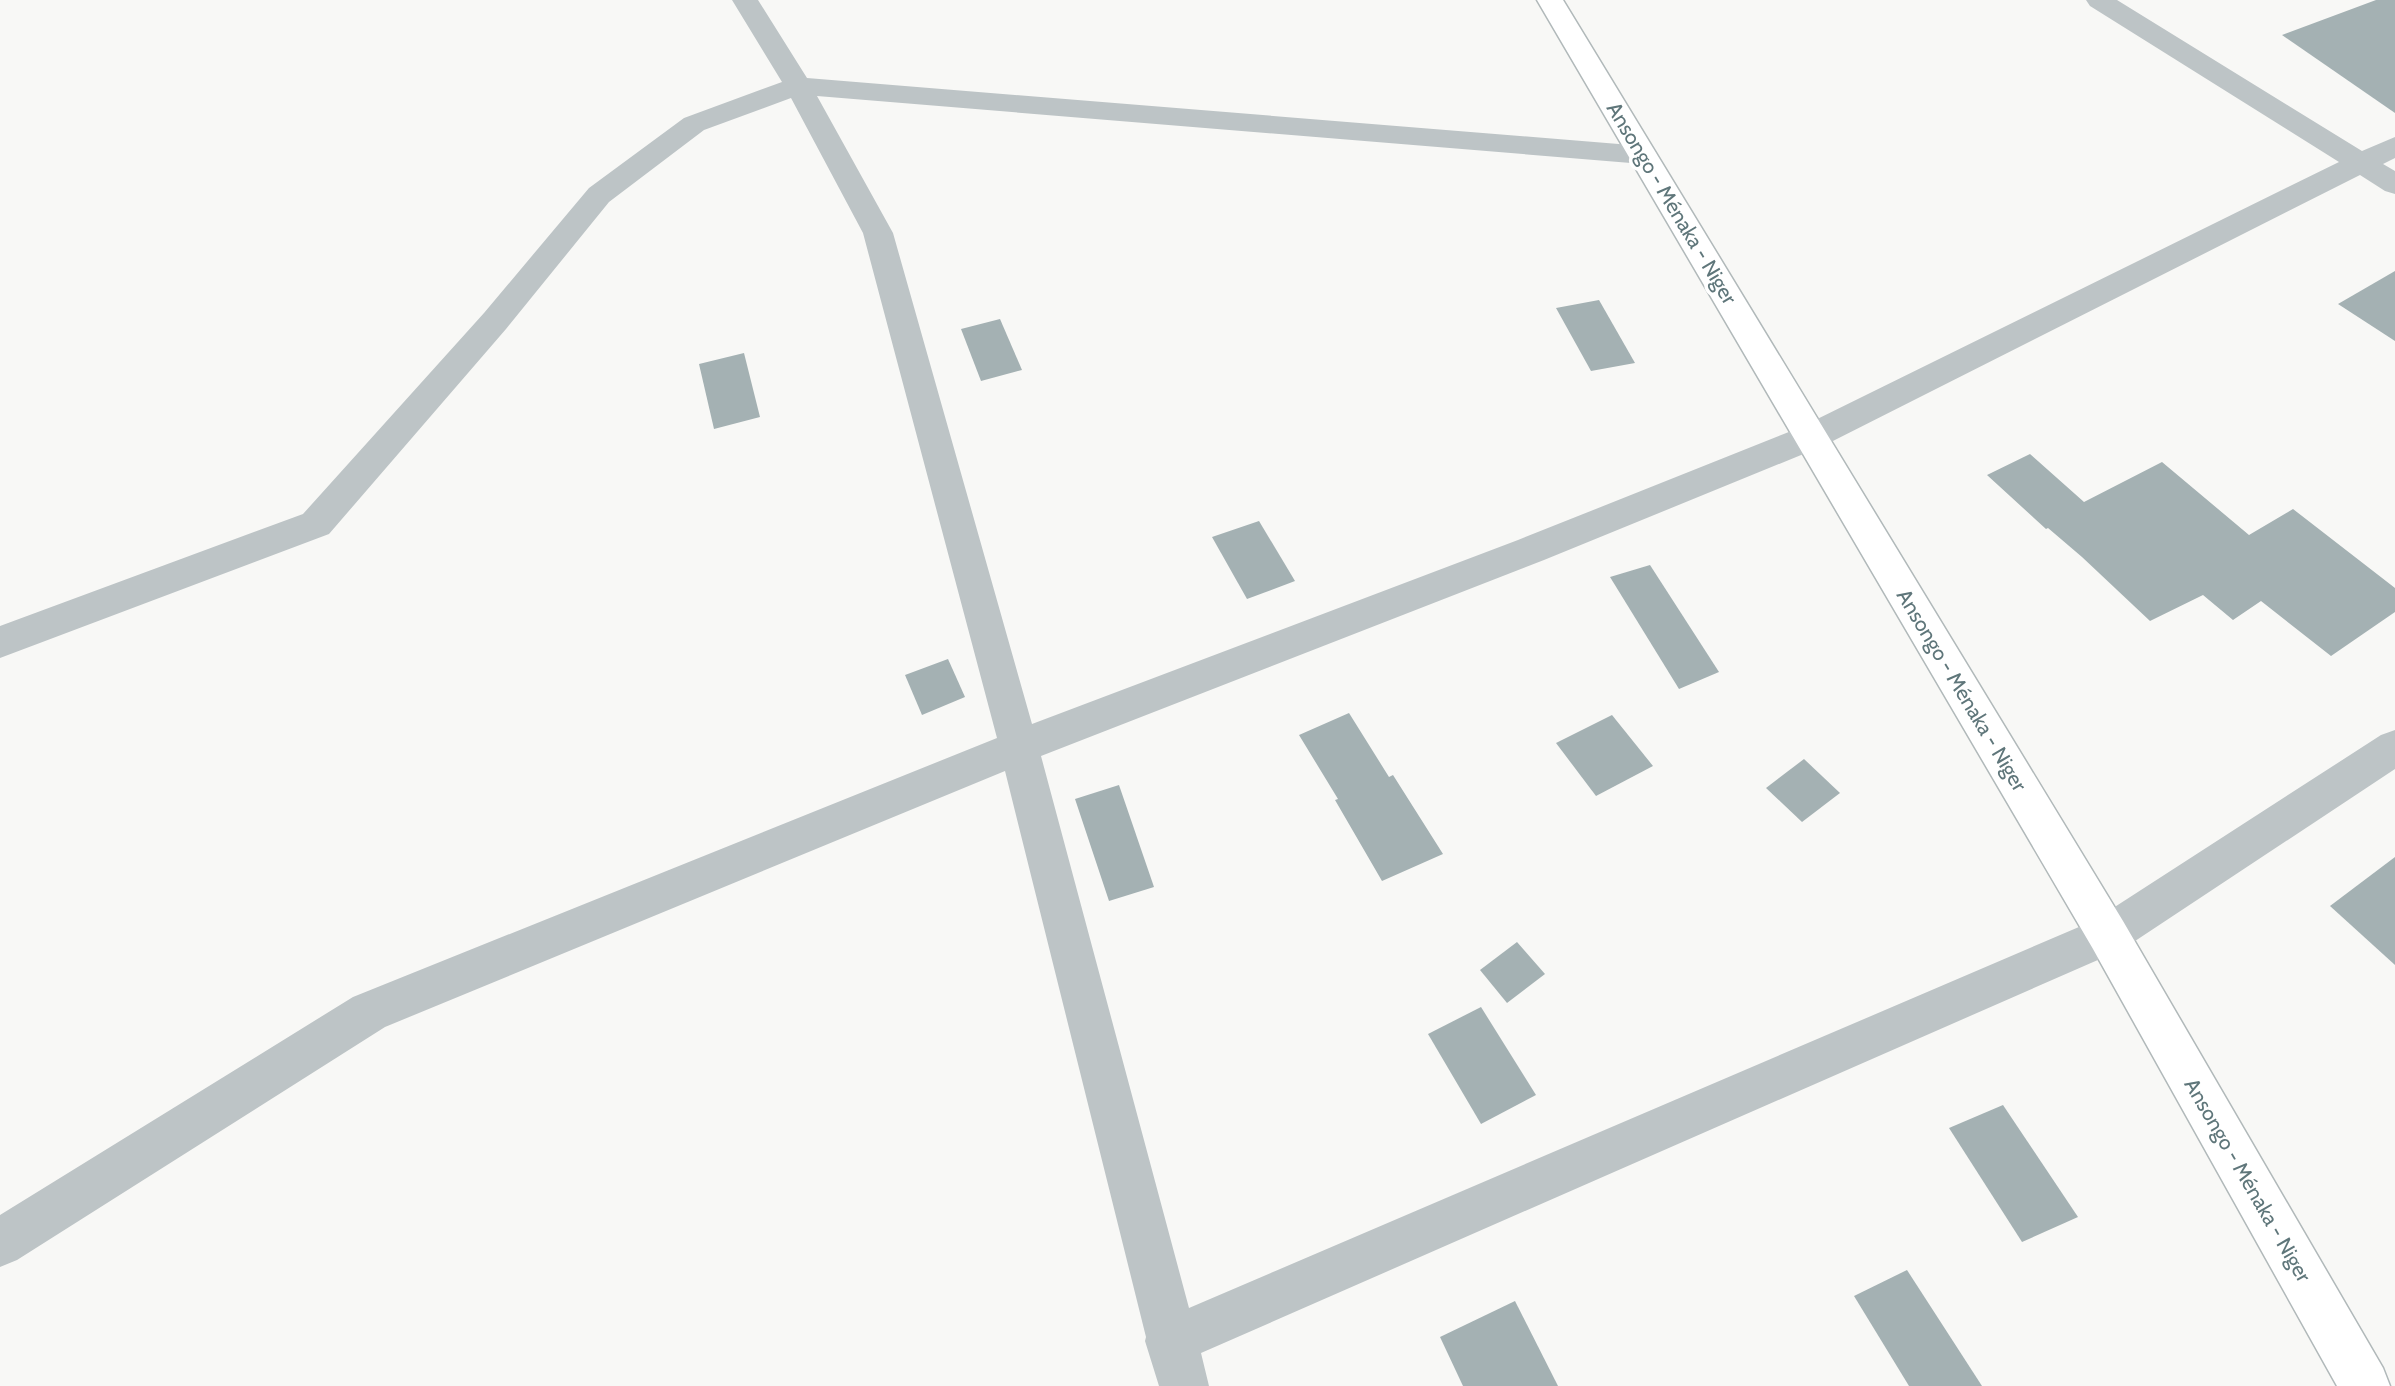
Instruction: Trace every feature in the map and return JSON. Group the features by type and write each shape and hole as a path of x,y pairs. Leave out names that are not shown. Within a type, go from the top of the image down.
{"main road":[{"name":"Ansongo - Ménaka - Niger","path":"1550,0 2108,935 2365,1386"}],"street":[{"path":"745,0 798,86 878,233 1018,747 1184,1386"},
{"path":"2099,0 2395,184"},
{"path":"0,642 316,524 495,321 599,195 694,124 798,86 1643,155"},
{"path":"0,1243 369,1012 1018,747 1531,550 1811,436 2395,146"},
{"path":"1171,1341 2108,935 2395,747"}],"building":[{"path":"2376,0 2395,0 2395,113 2282,35"},
{"path":"2395,271 2395,341 2338,304"},
{"path":"1599,300 1635,363 1591,371 1556,308"},
{"path":"1000,319 1022,370 981,381 961,329"},
{"path":"744,353 760,417 714,429 699,364"},
{"path":"2030,454 2084,502 2162,462 2249,535 2293,509 2395,588 2395,612 2331,656 2261,601 2233,620 2203,595 2150,621 2082,557 2046,529 1987,475"},
{"path":"1259,521 1295,581 1247,599 1212,537"},
{"path":"1650,565 1719,672 1679,689 1610,577"},
{"path":"948,659 965,697 922,715 905,675"},
{"path":"1349,713 1389,777 1393,775 1443,854 1382,881 1335,800 1338,799 1299,735"},
{"path":"1612,715 1653,766 1596,796 1556,743"},
{"path":"1804,759 1840,793 1802,822 1766,788"},
{"path":"1119,785 1154,887 1109,901 1075,799"},
{"path":"2395,857 2395,965 2330,906"},
{"path":"1517,942 1545,974 1507,1003 1480,970"},
{"path":"1481,1007 1536,1095 1481,1124 1428,1034"},
{"path":"2003,1105 2078,1217 2022,1242 1949,1128"},
{"path":"1907,1270 1982,1386 1909,1386 1854,1296"},
{"path":"1515,1301 1558,1386 1463,1386 1440,1337"}]}
